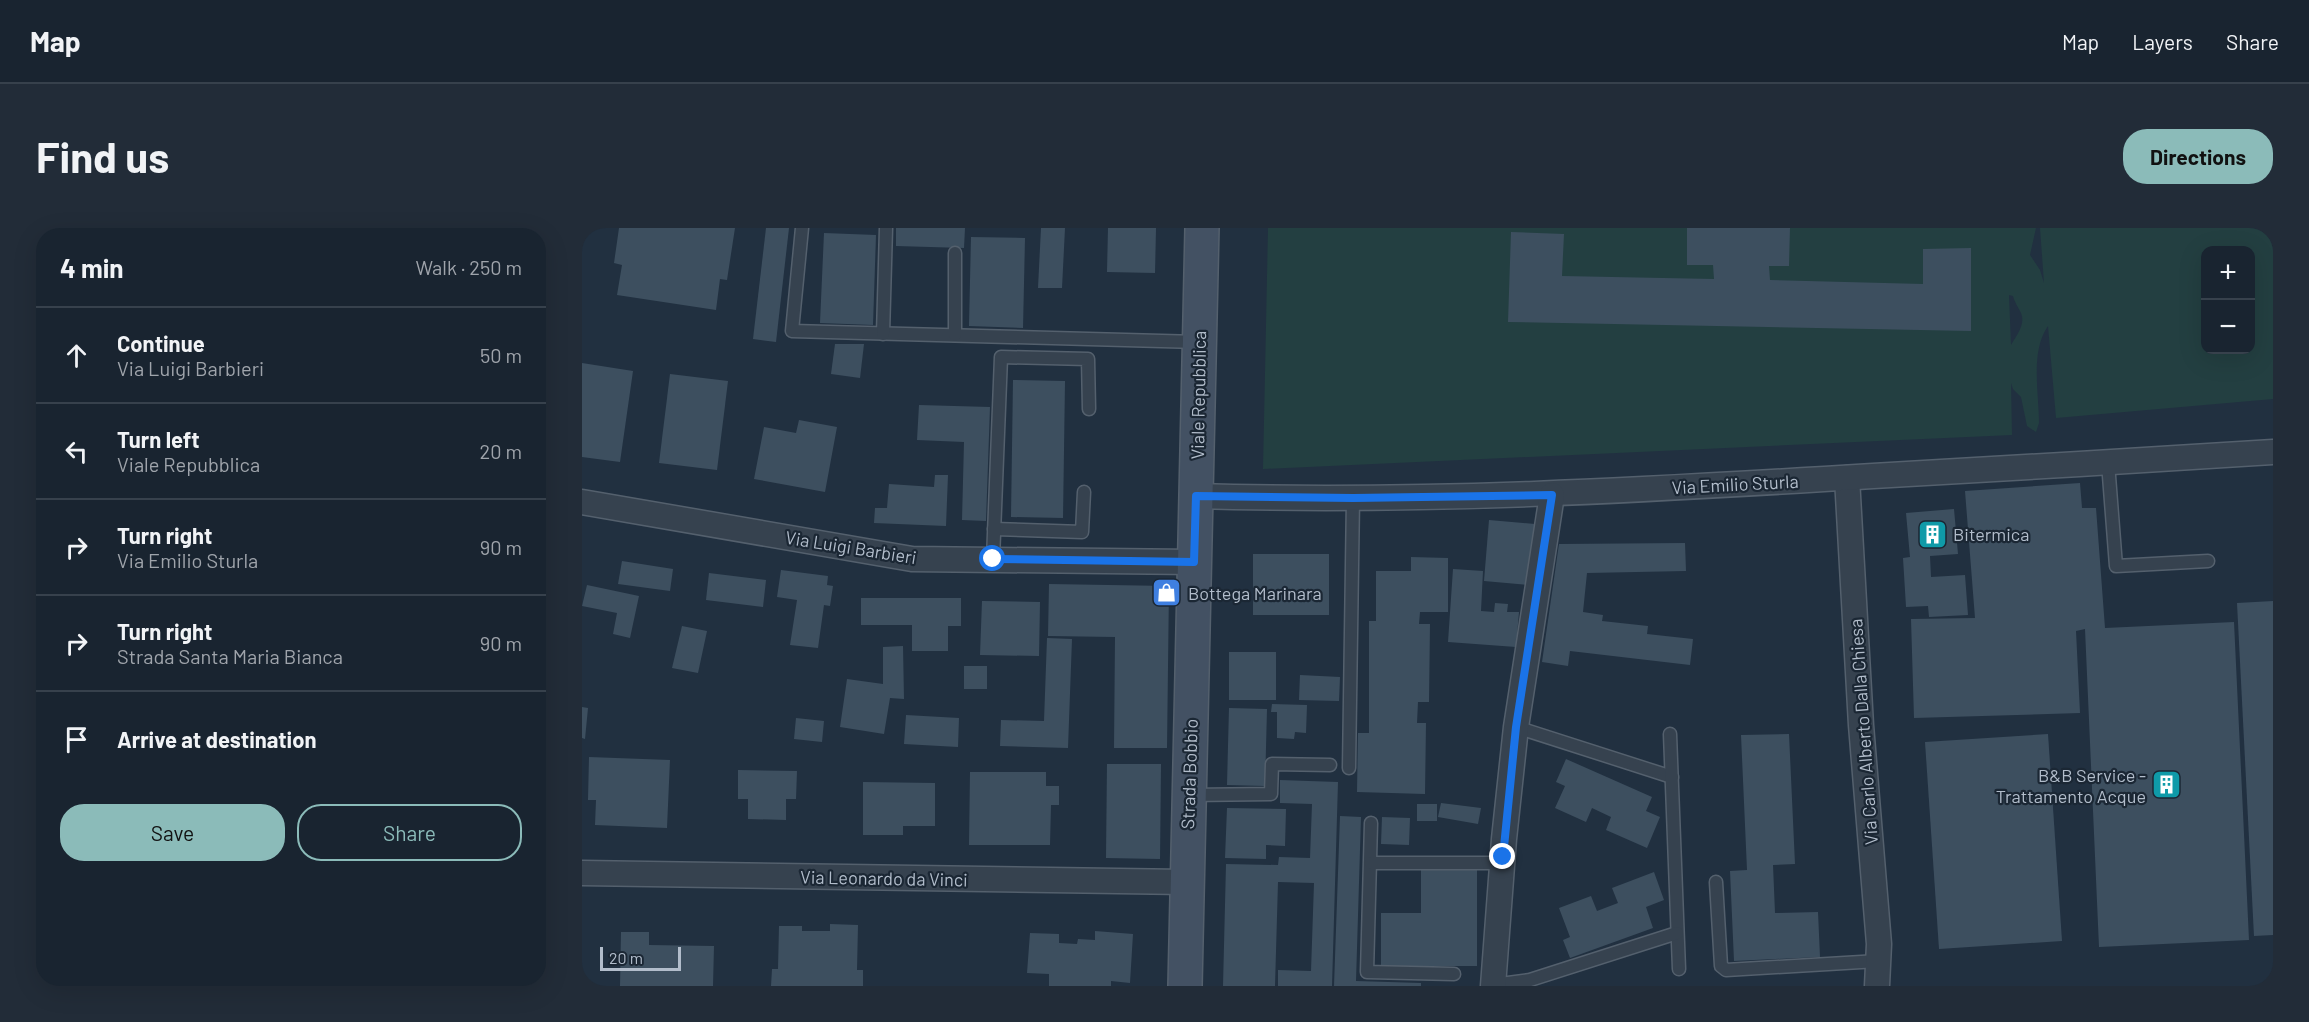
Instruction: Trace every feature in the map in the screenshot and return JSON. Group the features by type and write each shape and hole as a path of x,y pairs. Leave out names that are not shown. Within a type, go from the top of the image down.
{"main road":[{"name":"Viale Repubblica","path":"1194,562 1202,228"},
{"name":"Strada Bobbio","path":"1185,986 1194,562"}],"street":[{"name":"Via Emilio Sturla","path":"1196,496 1353,498 1552,495 2273,452"},
{"name":"Via Carlo Alberto Dalla Chiesa","path":"1847,478 1861,725 1879,944 1877,986"},
{"path":"1493,986 1502,863 1516,727 1552,495"},
{"name":"Via Luigi Barbieri","path":"582,502 912,559 1194,562"},
{"name":"Via Leonardo da Vinci","path":"582,873 1186,882"}],"lane":[{"path":"802,228 792,331 1199,342"},
{"path":"883,333 886,228"},
{"path":"954,335 956,253"},
{"path":"993,559 1001,357 1089,359 1089,409"},
{"path":"2108,463 2116,566 2208,561"},
{"path":"994,529 1082,532 1084,492"},
{"path":"1349,768 1353,498"},
{"path":"1516,727 1672,777"},
{"path":"1670,734 1679,969"},
{"path":"1189,795 1271,794 1272,764 1330,765"},
{"path":"1371,823 1367,972 1454,974"},
{"path":"1371,863 1502,863"},
{"path":"1716,882 1721,966 1726,970 1878,961"},
{"path":"1493,986 1530,980 1677,933"}],"green space":[{"path":"1268,228 2036,228 2030,255 2040,270 2044,283 2040,228 2273,228 2273,399 2056,418 2048,326 2042,336 2037,360 2039,423 2036,432 2027,426 2021,397 2013,389 2011,383 2012,435 1263,469","holes":["2009,295 2013,296 2022,321 2020,330 2011,345"]}],"building":[{"path":"619,228 735,228 727,280 720,279 716,310 617,295 622,265 614,263"},
{"path":"766,228 789,228 776,342 753,339"},
{"path":"896,228 965,228 964,248 896,246"},
{"path":"1041,228 1065,228 1062,288 1038,288"},
{"path":"1108,228 1156,228 1155,273 1107,272"},
{"path":"1687,228 1790,228 1789,266 1769,266 1770,280 1923,284 1923,249 1971,248 1971,331 1508,322 1511,232 1564,234 1562,276 1714,279 1713,265 1687,265"},
{"path":"824,233 876,235 873,325 820,323"},
{"path":"971,237 1025,238 1023,328 969,326"},
{"path":"835,344 864,344 860,378 831,374"},
{"path":"582,363 633,371 620,462 582,457"},
{"path":"670,374 728,381 717,470 659,463"},
{"path":"1013,380 1065,381 1063,518 1011,517"},
{"path":"919,405 990,407 986,521 962,520 964,442 917,440"},
{"path":"799,420 837,427 825,492 754,479 764,427 796,433"},
{"path":"935,475 948,475 946,526 874,523 875,508 887,508 889,484 934,487"},
{"path":"2080,483 2082,508 2096,508 2105,628 2234,622 2249,940 2099,947 2085,629 2076,631 2080,713 1914,718 1911,619 1975,618 1965,491"},
{"path":"1954,509 1958,554 1930,556 1931,577 1965,575 1968,615 1929,617 1928,606 1906,607 1903,558 1910,557 1906,513"},
{"path":"1489,520 1535,524 1530,585 1484,581"},
{"path":"1685,543 1686,571 1587,573 1583,612 1603,615 1602,621 1648,626 1647,634 1693,639 1690,665 1570,651 1568,666 1542,662 1559,544"},
{"path":"1253,554 1329,554 1329,615 1253,615"},
{"path":"1411,557 1448,558 1448,612 1420,612 1419,624 1430,624 1429,702 1418,702 1417,723 1426,723 1425,794 1357,792 1358,733 1369,733 1369,621 1376,621 1376,571 1411,571"},
{"path":"622,561 673,569 670,591 618,584"},
{"path":"1453,569 1483,571 1481,611 1494,612 1495,603 1508,604 1507,612 1519,612 1516,647 1448,642"},
{"path":"781,570 828,576 827,585 833,586 830,606 824,605 818,648 790,645 797,600 777,597"},
{"path":"709,573 766,580 763,607 706,600"},
{"path":"1049,584 1169,586 1167,748 1114,748 1115,637 1048,636"},
{"path":"587,585 639,596 630,638 613,634 617,613 582,606"},
{"path":"861,598 961,598 961,626 948,626 948,651 912,651 912,625 861,625"},
{"path":"982,601 1040,602 1039,656 980,655"},
{"path":"2273,601 2273,935 2254,936 2237,603"},
{"path":"682,626 707,631 698,673 672,668"},
{"path":"1047,638 1072,639 1068,748 1000,746 1001,720 1044,721"},
{"path":"903,646 904,699 890,698 884,734 840,727 847,679 883,684 883,647"},
{"path":"1229,652 1276,652 1276,700 1229,700"},
{"path":"964,666 987,666 987,689 964,689"},
{"path":"1300,675 1340,677 1339,701 1299,700"},
{"path":"1272,704 1307,705 1306,733 1295,732 1294,739 1277,738 1277,712 1271,712"},
{"path":"582,707 588,708 585,739 582,738"},
{"path":"1229,708 1267,709 1265,786 1227,785"},
{"path":"906,715 959,718 958,747 904,744"},
{"path":"796,718 824,721 822,742 794,739"},
{"path":"1789,734 1795,864 1773,865 1775,913 1818,912 1820,957 1734,961 1730,871 1747,870 1741,735"},
{"path":"2048,734 2062,941 1939,949 1925,742"},
{"path":"589,757 670,760 667,828 595,825 596,800 588,800"},
{"path":"1566,759 1652,797 1646,811 1660,817 1647,848 1606,830 1611,817 1592,808 1586,822 1555,808 1565,786 1556,782"},
{"path":"1107,764 1161,764 1160,859 1106,858"},
{"path":"738,770 797,771 796,799 786,799 786,820 748,819 748,799 738,799"},
{"path":"970,772 1046,772 1046,786 1059,786 1059,805 1051,805 1050,845 969,845"},
{"path":"1280,780 1338,782 1332,986 1278,986 1278,970 1311,971 1314,883 1278,882 1275,986 1223,986 1226,864 1278,865 1279,857 1310,858 1312,804 1280,803"},
{"path":"863,782 935,783 935,826 903,826 903,835 863,835"},
{"path":"1441,803 1481,808 1478,824 1438,817"},
{"path":"1417,804 1437,804 1437,821 1417,821"},
{"path":"1227,808 1286,809 1285,846 1266,845 1266,859 1225,858"},
{"path":"1340,816 1361,817 1356,981 1421,983 1421,986 1334,986"},
{"path":"1382,817 1410,818 1409,845 1381,844"},
{"path":"1421,868 1477,868 1477,966 1381,966 1381,913 1421,913"},
{"path":"1654,872 1664,900 1646,907 1653,928 1570,958 1563,940 1570,937 1559,908 1591,896 1597,911 1618,903 1612,888"},
{"path":"830,924 858,925 857,970 863,970 863,986 771,986 772,969 778,969 779,926 802,926 802,931 830,931"},
{"path":"1095,931 1133,934 1130,983 1111,981 1111,986 1049,986 1049,974 1027,973 1030,933 1059,934 1059,943 1077,944 1078,939 1095,940"},
{"path":"621,932 649,932 649,945 714,946 713,986 620,986"}],"place":[{"name":"Bitermica","path":"1932,534"},
{"name":"Bottega Marinara","path":"1167,593"},
{"name":"B&B Service - Trattamento Acque","path":"2167,785"}],"route":[{"path":"993,559 1194,562 1196,496 1353,498 1552,495 1516,727 1503,857"}]}
